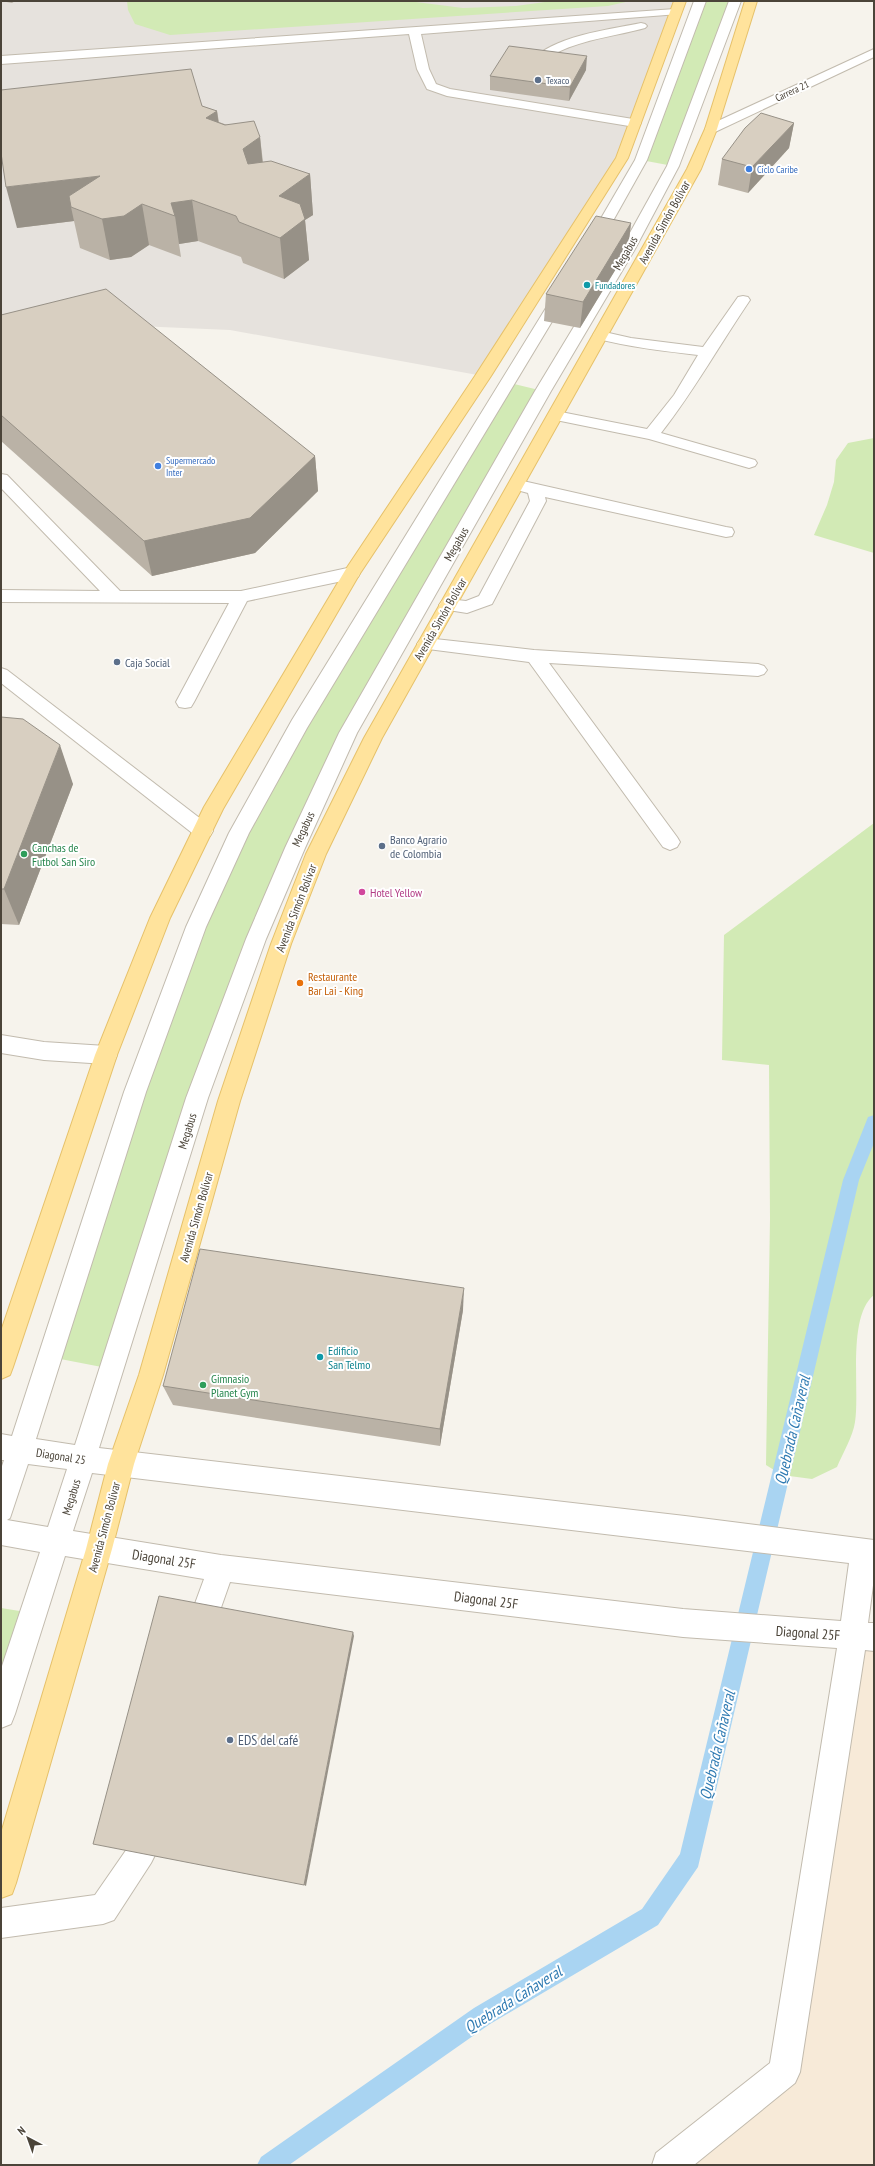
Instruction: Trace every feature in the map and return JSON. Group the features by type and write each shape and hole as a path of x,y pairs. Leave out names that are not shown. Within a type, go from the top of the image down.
{"main road":[{"name":"Avenida Simón Bolívar","path":"1,1883 99,1549 121,1464 151,1375 229,1101 281,944 316,854 373,738 694,169 711,129 751,1"},
{"path":"1,1367 106,1055 160,918 203,830 235,770 352,573 483,376 622,158 676,11"}],"street":[{"path":"586,255 642,160 700,1"},
{"name":"Megabus","path":"1,1714 197,1098 256,939 295,848 348,733 539,398 628,249 673,166 735,1"},
{"path":"1,60 676,11"},
{"path":"536,63 552,50 581,40 626,28 676,11"},
{"path":"414,30 423,69 431,86 447,92 635,123"},
{"name":"Carrera 21","path":"711,129 874,53"},
{"path":"521,94 539,107"},
{"path":"1,1509 10,1448 135,1092 196,927 239,833 299,725 569,281"},
{"path":"650,435 681,397 707,352 743,300"},
{"path":"600,335 631,342 707,352"},
{"path":"556,416 650,435 749,463"},
{"path":"1,479 115,596"},
{"path":"517,484 535,490 726,532"},
{"path":"448,605 467,606 486,600 538,502 535,490"},
{"path":"2,595 241,597 352,573"},
{"path":"185,702 241,597"},
{"path":"426,644 534,656 758,670"},
{"path":"534,656 670,842"},
{"path":"1,674 203,830"},
{"path":"1,1044 44,1051 106,1055"},
{"name":"Diagonal 25","path":"10,1448 121,1464"},
{"path":"121,1464 686,1529 869,1552 863,1636 784,2072 668,2165"},
{"path":"1,1532 99,1549"},
{"name":"Diagonal 25F","path":"99,1549 221,1568 683,1623 802,1633 863,1636"},
{"path":"207,1609 221,1568"},
{"path":"1,1923 103,1909 142,1853"}],"shaded area":[{"path":"1,1 680,1 622,158 483,376 230,330 114,325 1,355"},
{"path":"853,1636 874,1637 874,2165 668,2165 784,2072"}],"green space":[{"path":"127,1 408,1 463,8 516,6 552,1 630,1 608,6 170,35 135,24 128,10"},
{"path":"700,1 735,1 673,166 641,160"},
{"path":"506,382 543,391 348,733 295,848 112,1369 50,1357 239,833"},
{"path":"874,438 874,553 814,535 827,505 834,482 836,460 848,443"},
{"path":"874,823 874,1295 866,1305 860,1319 857,1336 856,1408 855,1422 852,1433 837,1467 812,1479 782,1475 766,1465 770,1219 769,1065 722,1060 724,935"},
{"path":"1,1608 32,1613 1,1714"}],"building":[{"path":"509,46 587,56 570,87 490,76"},
{"path":"191,69 202,106 217,111 206,118 225,125 254,121 260,137 243,149 248,164 271,161 310,174 279,196 300,204 305,219 280,238 239,222 236,216 192,200 171,203 175,216 142,204 124,216 102,219 71,207 69,196 100,176 6,187 1,153 1,90"},
{"path":"761,113 794,123 752,167 722,159 745,128"},
{"path":"596,216 631,223 583,302 546,294"},
{"name":"Supermercado Inter","path":"106,289 315,456 250,518 144,541 1,415 1,315"},
{"path":"1,717 23,719 60,745 4,889 1,889"},
{"name":"Edificio San Telmo","path":"200,1249 464,1288 440,1429 163,1386"},
{"name":"EDS del café","path":"159,1596 353,1632 304,1885 93,1844"}],"waterway":[{"name":"Quebrada Cañaveral","path":"269,2165 482,2016 650,1917 690,1859 724,1710 851,1180 874,1122"}],"place":[{"name":"Texaco","path":"538,80"},
{"name":"Ciclo Caribe","path":"749,169"},
{"name":"Fundadores","path":"587,285"},
{"name":"Supermercado Inter","path":"158,466"},
{"name":"Caja Social","path":"117,662"},
{"name":"Banco Agrario de Colombia","path":"382,846"},
{"name":"Canchas de Futbol San Siro","path":"24,854"},
{"name":"Hotel Yellow","path":"362,892"},
{"name":"Restaurante Bar Lai - King","path":"300,983"},
{"name":"Edificio San Telmo","path":"320,1357"},
{"name":"Gimnasio Planet Gym","path":"203,1385"},
{"name":"EDS del café","path":"230,1740"}]}
